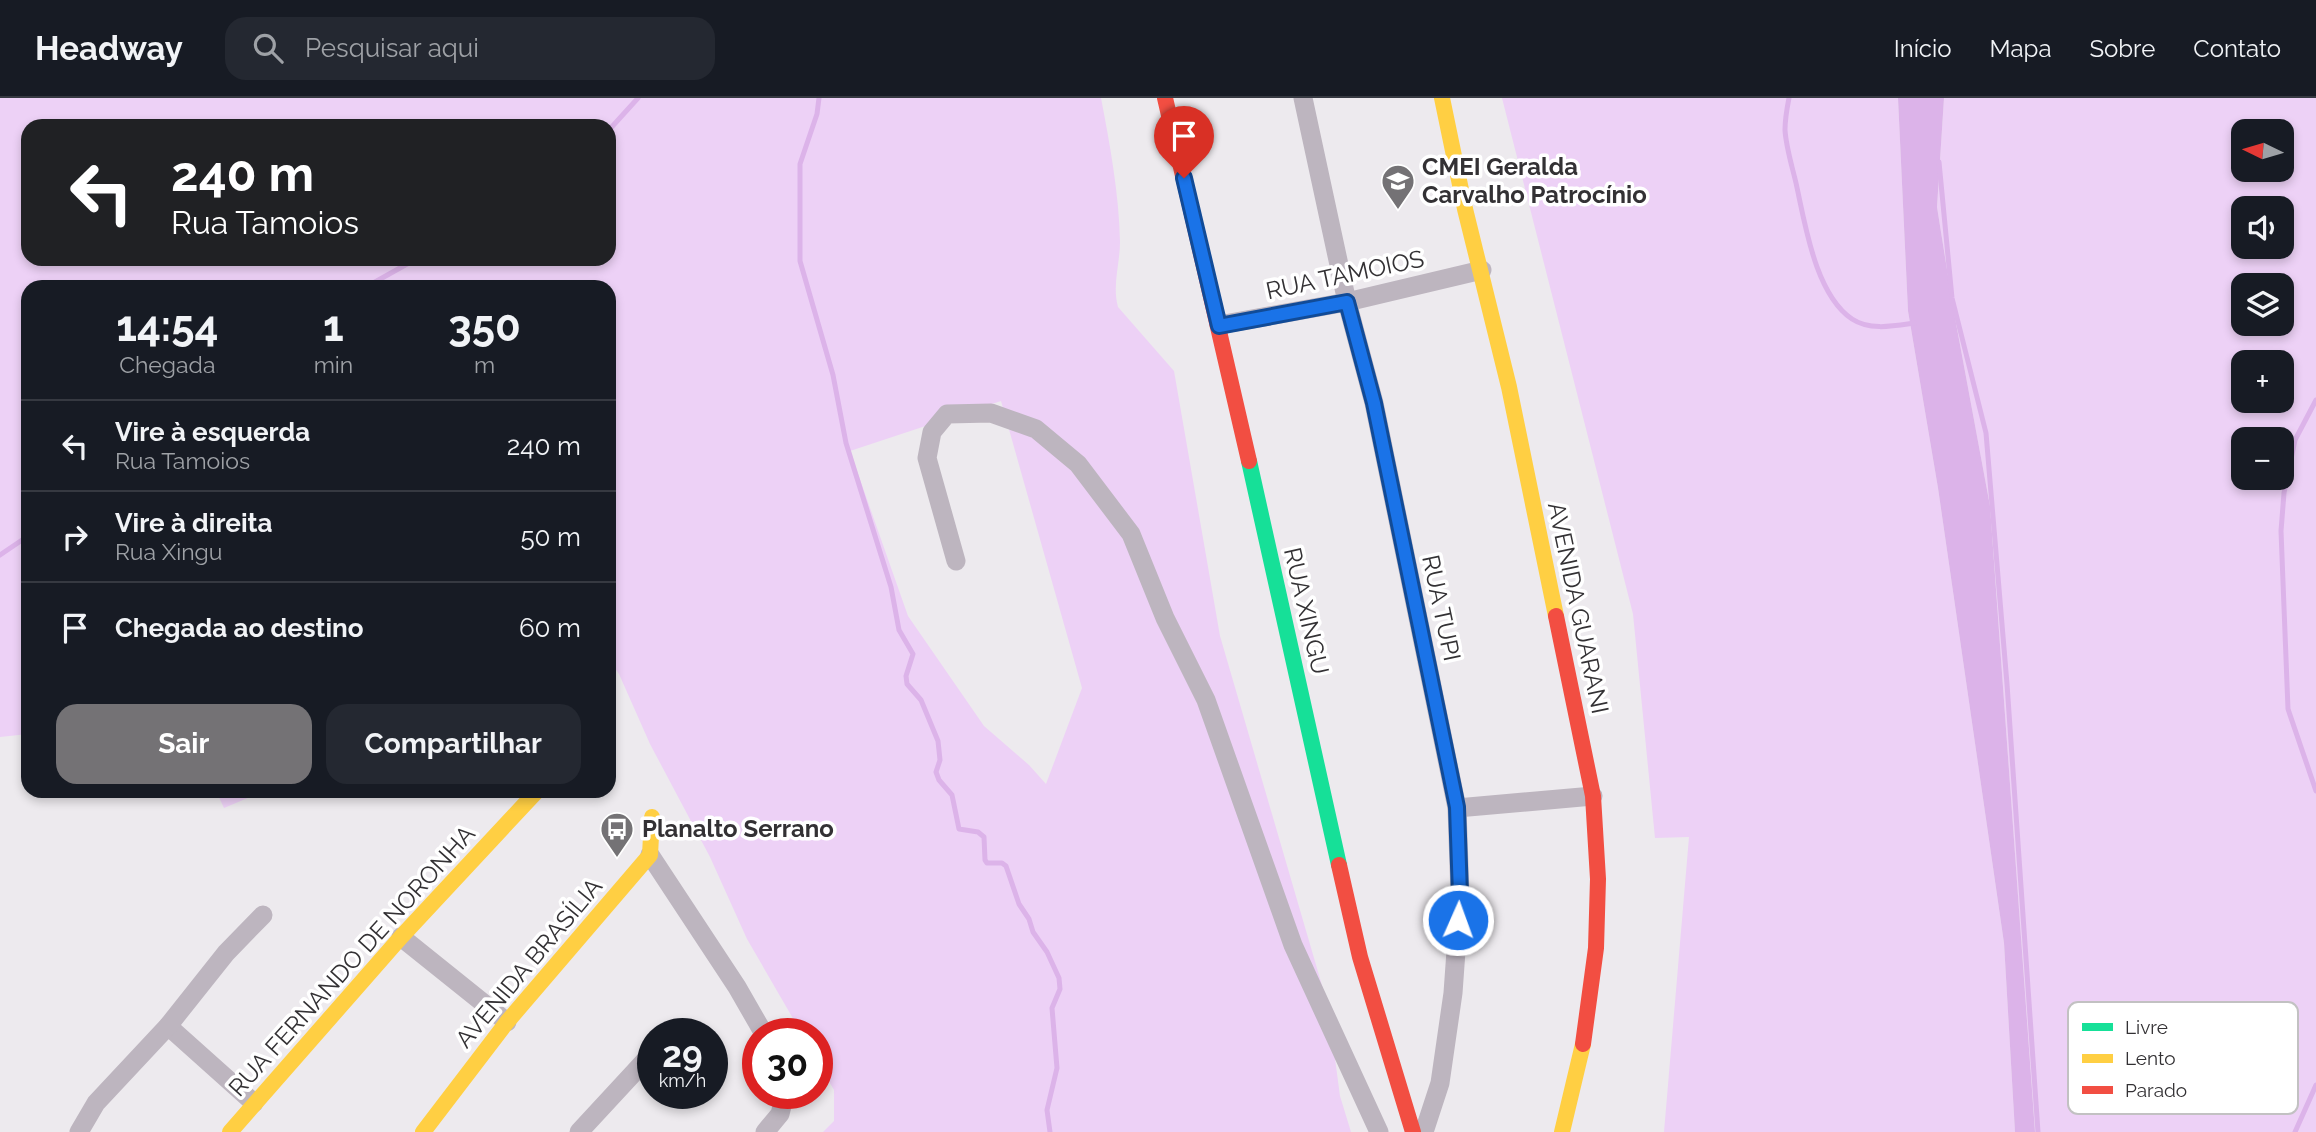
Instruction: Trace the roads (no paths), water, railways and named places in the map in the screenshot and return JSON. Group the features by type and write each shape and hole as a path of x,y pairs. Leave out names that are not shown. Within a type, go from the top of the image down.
{"street":[{"name":"RUA XINGU","path":"1165,98 1219,326 1360,957 1413,1132"},
{"name":"RUA TUPI","path":"1303,98 1347,302 1374,403 1457,807 1460,895 1454,993 1440,1083 1424,1132"},
{"name":"AVENIDA GUARANI","path":"1442,98 1465,209 1509,387 1593,796 1598,878 1596,948 1583,1043 1562,1132"},
{"name":"RUA TAMOIOS","path":"1219,326 1347,302 1482,270"},
{"path":"956,562 927,458 932,432 947,414 991,413 1036,429 1079,464 1131,534 1165,618 1206,700 1293,945 1379,1132"},
{"path":"1457,807 1593,796"},
{"name":"RUA FERNANDO DE NORONHA","path":"230,1132 401,937 530,798"},
{"path":"652,817 650,855 755,1018"},
{"name":"AVENIDA BRASÍLIA","path":"423,1132 508,1021 650,855"},
{"path":"79,1132 96,1102 168,1026 226,953 263,915"},
{"path":"401,937 508,1021"},
{"path":"168,1026 254,1103"},
{"path":"579,1132 637,1069"},
{"path":"765,1132 780,1115 781,1109"}],"waterway":[{"path":"616,122 638,98"},
{"path":"819,98 817,114 800,164 800,261 833,375 846,443 891,587 899,630 913,654 906,676 907,684 921,700 938,741 940,760 936,772 939,780 952,795 959,829 978,832 984,837 987,863 1002,863 1006,866 1019,904 1059,978 1060,989 1052,1008 1057,1068 1047,1110 1050,1132"},
{"path":"1789,98 1785,130 1788,150 1808,237 1820,276 1829,293 1839,308 1859,323 1882,327 1915,323"},
{"path":"1939,162 1952,298 1986,433 2007,684 2038,1132"},
{"path":"378,280 404,266"},
{"path":"2316,400 2295,440 2284,493 2281,531 2288,709 2316,791"},
{"path":"0,555 21,541"},
{"path":"2295,1132 2316,1085"}],"place":[{"name":"CMEI Geralda Carvalho Patrocínio","path":"1398,211"},
{"name":"Planalto Serrano","path":"617,859"}]}
